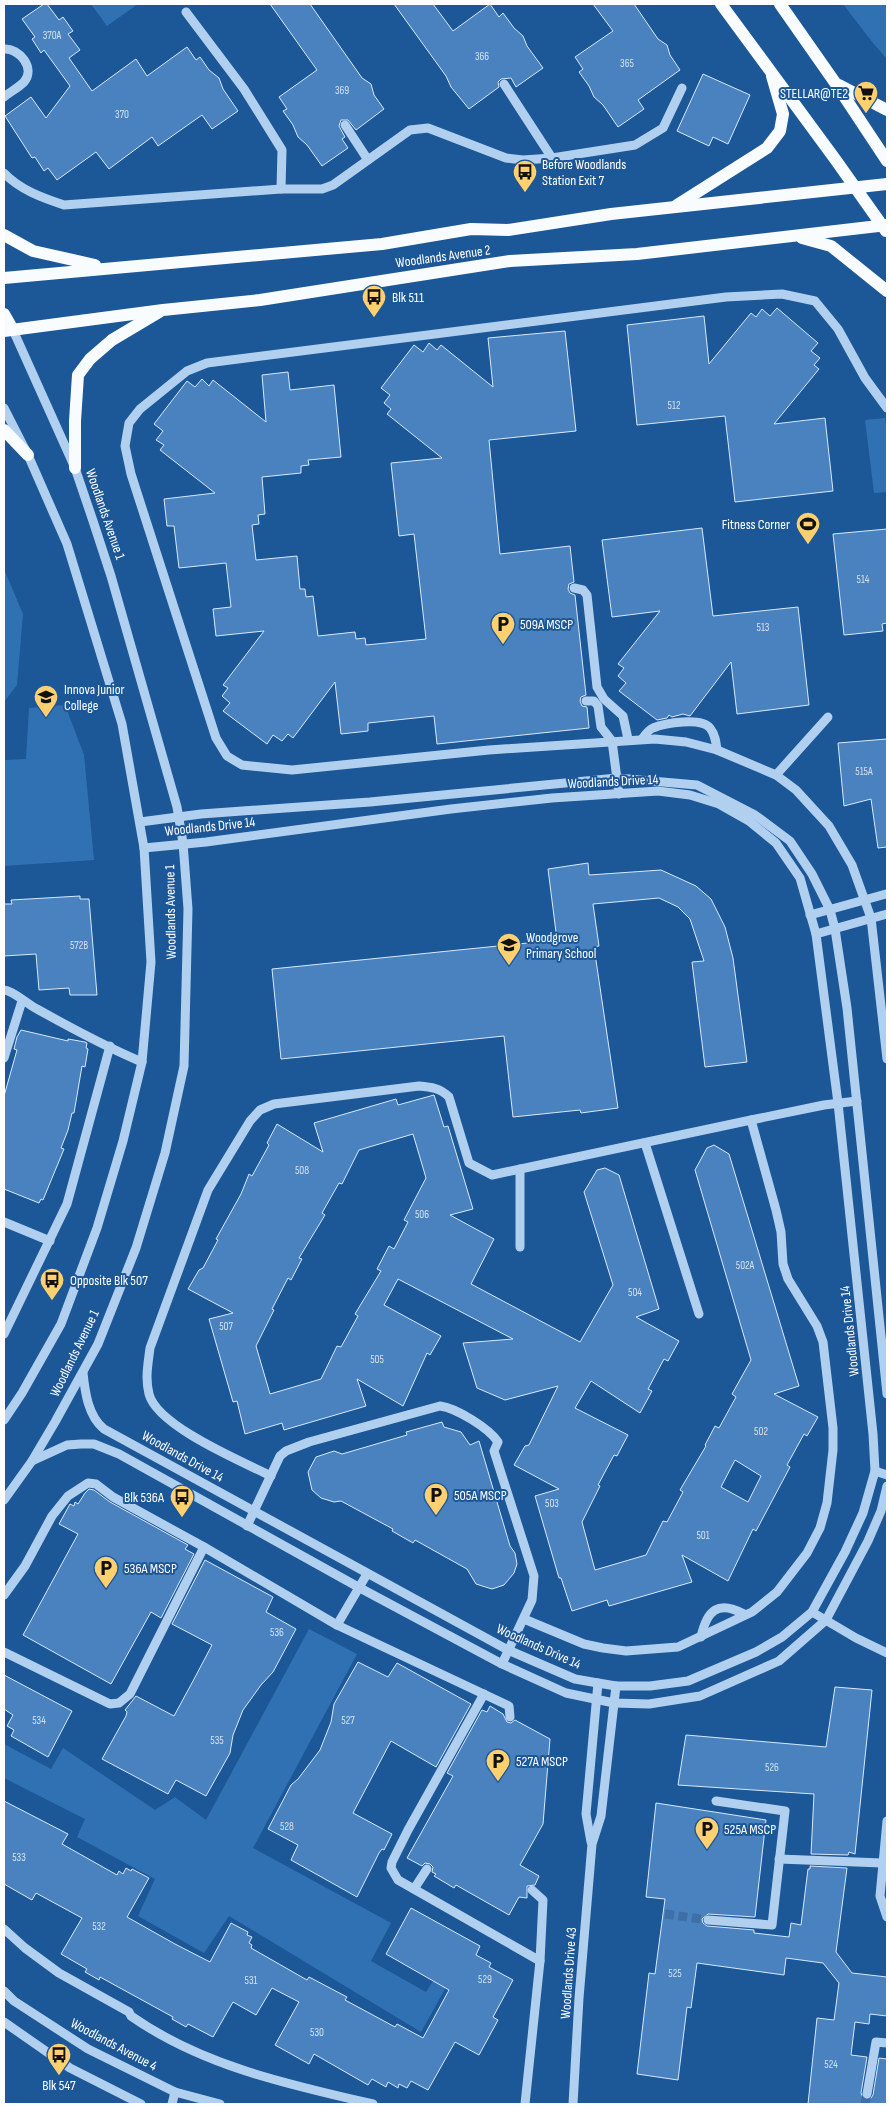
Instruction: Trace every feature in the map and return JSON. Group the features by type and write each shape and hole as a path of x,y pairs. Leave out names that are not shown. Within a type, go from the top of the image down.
{"main road":[{"path":"721,4 770,68 885,228"},
{"path":"780,4 887,161"},
{"path":"674,206 767,148 780,131 783,114 770,68"},
{"path":"836,84 887,110"},
{"name":"Woodlands Avenue 2","path":"4,278 382,244 471,229 508,230 674,206 887,184"},
{"name":"Woodlands Avenue 2","path":"8,330 163,310 260,300 510,262 637,254 885,228"},
{"path":"4,235 33,251 106,268"},
{"path":"795,236 831,246 887,291"},
{"path":"75,468 75,421 78,375 90,360 112,340 163,310"},
{"name":"Woodlands Avenue 1","path":"4,314 8,330"},
{"path":"4,430 28,455"}],"street":[{"path":"186,12 244,89 282,150 281,189"},
{"path":"4,49 10,48 19,53 24,59 28,71 24,82 4,97"},
{"path":"504,84 552,158"},
{"path":"4,173 10,180 37,196 64,205 281,189 322,189 333,185 410,130 428,128 506,158 523,160 552,158 635,145 663,128 682,88"},
{"path":"345,125 368,160"},
{"path":"887,408 865,378 838,329 815,301 782,294 726,297 207,363 187,371 140,409 129,423 125,446 131,474 213,729 227,756 242,765 292,770 642,739 686,742 716,750 776,775 796,790 829,826 852,865 871,918 887,1059"},
{"name":"Woodlands Avenue 1","path":"4,1500 32,1461 83,1373 98,1344 136,1248 165,1153 184,1066 188,909 183,843 178,817 111,576 75,468 8,330"},
{"name":"Woodlands Avenue 1","path":"4,408 28,455 67,544 122,724 144,848 151,962 142,1062 123,1141 98,1228 60,1324 22,1393 4,1420"},
{"path":"574,588 583,590 587,595 599,693 623,716 628,739"},
{"path":"586,701 594,701 598,706 601,727 612,741 618,794"},
{"path":"776,775 828,717"},
{"path":"642,739 652,728 700,721 709,726 715,738 716,750"},
{"name":"Woodlands Drive 14","path":"140,822 616,778 697,785 755,815 790,841 812,874 830,910 835,929 847,1008 887,1394"},
{"name":"Woodlands Drive 14","path":"83,1373 88,1402 93,1416 104,1429 508,1650 575,1678 616,1686 650,1686 688,1681 756,1652 782,1637 812,1612 849,1544 863,1513 875,1471 873,1434 838,1103 816,934 800,878 776,844 750,821 718,804 690,795 658,790 552,798 451,809 206,842 144,848"},
{"path":"810,915 886,894"},
{"path":"816,934 887,914"},
{"path":"4,990 10,990 22,1001 142,1062"},
{"path":"4,1058 22,1001"},
{"path":"4,1334 68,1204 110,1046"},
{"path":"271,1476 174,1425 159,1411 149,1396 146,1374 150,1348 208,1190 250,1120 260,1110 274,1104 419,1086 431,1087 442,1091 449,1097 470,1163 492,1175 751,1120 857,1101"},
{"path":"524,1619 584,1644 626,1651 678,1647 744,1614 752,1612 778,1592 807,1553 820,1528 827,1503 833,1450 823,1342 817,1326 788,1279 782,1264 780,1232 776,1210 751,1120"},
{"path":"645,1143 699,1314"},
{"path":"520,1169 520,1247"},
{"path":"4,1222 50,1241"},
{"path":"247,1526 280,1456 298,1445 440,1406 449,1407 493,1434 498,1442 494,1451 534,1576 532,1600 502,1664"},
{"path":"32,1461 67,1445 94,1444 119,1454 360,1588 502,1664 566,1694 614,1703 649,1704 700,1696 779,1661 826,1620 868,1541 881,1510 887,1486"},
{"path":"875,1471 887,1475"},
{"path":"4,1595 25,1566 52,1516 68,1496 88,1483 96,1484 130,1507 338,1624 509,1706 510,1717"},
{"path":"4,1652 110,1704 119,1703 130,1694 204,1547"},
{"path":"338,1624 367,1574"},
{"path":"700,1637 704,1622 710,1613 722,1607 732,1608 744,1614"},
{"path":"812,1612 887,1654"},
{"name":"Woodlands Drive 43","path":"592,1844 586,1814 598,1683"},
{"name":"Woodlands Drive 43","path":"573,2104 579,1998 592,1844 601,1816 616,1686"},
{"path":"484,1694 392,1862 391,1868 398,1880 540,1961"},
{"path":"708,1920 772,1925 785,1812 716,1801"},
{"path":"887,1822 880,1896 887,1918"},
{"path":"779,1859 882,1863"},
{"path":"414,1888 427,1869"},
{"path":"525,2104 540,1961 543,1900 532,1890"},
{"path":"4,1929 25,1948 59,1973 116,2007 129,2012 131,2016 158,2035 236,2068 281,2083 374,2104"},
{"name":"Woodlands Avenue 4","path":"4,1991 14,2001 88,2048 175,2092 220,2104"},
{"path":"4,2022 70,2068 141,2104"},
{"path":"867,2094 876,2042 887,2043"},
{"path":"172,2104 175,2092"}],"shaded area":[{"path":"91,4 138,4 107,26"},
{"path":"843,4 887,4 887,59 873,43"},
{"path":"885,418 887,431 887,492 874,493 865,420"},
{"path":"4,569 23,614 17,685 4,702"},
{"path":"65,705 84,755 94,860 4,866 4,760 26,759 29,708"},
{"path":"309,1629 357,1654 253,1848 391,1923 371,1961 426,1992 438,1973 450,1980 421,2032 229,1916 204,1953 138,1916 155,1879 77,1837 85,1819 4,1778 4,1744 51,1769 63,1748 155,1810 175,1797 206,1820"}],"building":[{"path":"44,4 47,4 59,20 63,17 73,31 68,34 80,50 69,58 92,91 136,59 147,76 187,47 196,60 200,57 209,70 219,78 223,89 238,111 212,129 202,115 158,146 152,137 109,169 96,152 57,180 48,168 44,171 35,157 32,158 5,116 31,97 46,118 70,86 44,50 41,53 32,39 35,37 22,19"},
{"path":"270,4 310,4 362,78 371,84 374,95 384,109 356,130 348,120 341,120 339,126 345,137 342,139 348,148 322,166 307,145 298,137 293,125 283,111 287,109 279,97 317,70"},
{"path":"394,4 433,4 453,31 490,4 499,17 503,13 514,28 523,36 527,46 543,68 516,87 511,78 501,79 498,82 499,87 469,109 451,87 446,76"},
{"path":"593,4 634,4 658,39 667,45 670,55 680,70 638,100 644,109 618,127 603,105 594,97 579,72 583,69 575,57 613,31"},
{"path":"703,74 750,95 728,144 713,137 709,146 677,131"},
{"path":"777,308 818,343 811,351 820,358 814,365 819,369 774,424 825,418 833,491 735,502 725,416 637,425 627,325 704,316 709,364 751,313 756,317 762,309 770,316"},
{"path":"565,331 576,431 489,440 500,554 570,546 574,582 569,584 568,589 570,593 575,595 586,695 581,697 580,701 582,706 587,707 589,728 437,744 434,716 368,723 368,731 341,734 335,682 293,738 288,734 282,741 273,735 267,744 223,711 230,703 222,696 228,688 223,685 264,631 216,636 213,609 231,607 226,563 179,568 174,526 167,526 164,499 215,493 160,450 164,445 156,440 163,431 154,424 187,381 195,387 202,379 209,386 213,380 266,422 262,375 288,372 290,390 334,385 341,457 308,460 309,465 301,466 301,473 262,477 265,514 258,515 259,524 252,525 256,560 297,556 300,589 305,589 306,597 313,596 318,636 355,632 356,639 365,638 366,645 426,639 414,534 399,536 391,463 442,458 387,414 391,409 384,403 390,395 381,388 414,345 423,352 429,343 437,350 441,345 493,387 488,338"},
{"path":"702,528 713,616 798,607 809,705 737,714 731,662 690,716 683,714 672,717 669,715 667,718 657,720 619,691 626,683 618,676 624,668 618,664 660,611 612,617 602,540"},
{"path":"887,529 887,623 882,624 883,631 844,635 833,534"},
{"path":"887,739 887,847 878,848 871,799 844,806 838,743"},
{"path":"588,863 589,875 661,870 696,886 711,899 725,927 733,958 747,1062 705,1067 692,962 704,961 690,919 678,907 659,898 593,904 599,946 594,947 618,1108 581,1113 580,1110 513,1117 504,1036 281,1059 272,969 557,940 548,869"},
{"path":"80,896 80,899 89,899 97,995 70,995 69,988 39,990 36,954 4,956 4,904 12,904 11,900"},
{"path":"21,1030 68,1041 68,1039 85,1042 88,1049 85,1067 82,1066 74,1113 72,1113 61,1148 64,1149 43,1200 41,1199 39,1203 4,1189 4,1096 17,1050 14,1049 17,1037"},
{"path":"434,1095 444,1127 448,1126 473,1209 450,1215 494,1239 471,1284 580,1342 613,1285 584,1192 597,1170 605,1168 619,1175 659,1309 636,1317 679,1341 668,1361 664,1359 648,1389 652,1391 640,1413 591,1381 575,1408 628,1435 617,1456 614,1455 598,1485 600,1486 582,1522 595,1570 646,1555 663,1521 667,1522 683,1492 680,1490 706,1446 715,1426 719,1428 736,1397 732,1394 751,1360 695,1170 707,1148 714,1145 729,1154 799,1386 774,1394 818,1417 807,1436 804,1434 787,1465 790,1467 756,1531 753,1529 728,1581 682,1555 692,1582 609,1606 607,1600 572,1611 561,1578 559,1578 535,1496 559,1489 514,1465 525,1446 529,1445 558,1386 505,1400 477,1388 463,1343 513,1339 398,1279 384,1305 441,1336 430,1355 427,1353 403,1406 357,1379 366,1406 284,1430 282,1423 245,1434 237,1401 233,1402 209,1319 233,1313 188,1289 199,1270 203,1268 218,1240 216,1239 241,1194 249,1174 252,1176 269,1145 267,1143 277,1124 323,1152 314,1123 396,1099 398,1105","holes":["413,1134 426,1178 404,1220 408,1222 394,1249 389,1246 377,1269 381,1271 355,1314 358,1316 341,1347 337,1346 321,1379 270,1394 256,1346 288,1278 291,1280 302,1259 299,1258 325,1215 322,1213 339,1183 342,1184 359,1150","735,1460 761,1476 748,1502 721,1487"]},
{"name":"505A MSCP","path":"442,1422 444,1427 461,1432 470,1445 479,1441 517,1564 514,1573 504,1585 492,1589 476,1584 467,1569 415,1540 413,1543 392,1531 393,1529 341,1501 334,1502 321,1498 312,1490 308,1472 316,1457 334,1451 342,1454 407,1435 406,1432"},
{"name":"536A MSCP","path":"89,1489 94,1490 110,1502 188,1545 185,1549 194,1554 161,1618 151,1612 111,1684 23,1635 78,1534 59,1524 70,1504 74,1506 75,1502 78,1504"},
{"path":"205,1560 273,1597 266,1612 296,1629 273,1672 243,1710 233,1735 230,1753 206,1796 176,1780 168,1794 102,1759 126,1716 127,1712 125,1710 136,1696 174,1716 212,1645 172,1624"},
{"path":"358,1662 388,1677 397,1663 471,1704 436,1767 391,1741 353,1813 392,1834 384,1850 382,1849 379,1853 357,1897 291,1860 298,1845 268,1829 291,1785 298,1779 320,1750 331,1722 334,1704"},
{"path":"4,1675 72,1711 48,1757 11,1736 14,1730 7,1726 13,1715 4,1709"},
{"path":"835,1687 872,1690 855,1854 849,1852 848,1855 811,1854 814,1794 678,1785 686,1735 826,1747"},
{"name":"527A MSCP","path":"490,1706 503,1714 507,1722 511,1723 515,1720 550,1739 543,1824 520,1865 539,1876 535,1885 527,1886 527,1898 519,1897 509,1915 456,1885 454,1888 434,1876 436,1874 432,1872 433,1867 430,1864 425,1863 422,1866 407,1858 453,1776 447,1773 482,1710 487,1712"},
{"path":"4,1801 68,1834 62,1844 117,1875 119,1871 123,1874 126,1868 149,1878 127,1917 210,1962 231,1923 248,1932 247,1935 252,1937 249,1943 252,1945 251,1948 307,1980 309,1977 347,1997 345,2000 395,2027 397,2024 423,2038 449,1990 386,1954 411,1908 480,1946 476,1955 491,1963 489,1967 513,1980 493,2017 498,2020 479,2055 455,2042 428,2090 411,2081 407,2088 399,2084 398,2088 388,2082 386,2087 372,2079 368,2085 314,2054 309,2064 275,2045 299,2002 272,1988 256,2015 233,2002 213,2037 188,2024 186,2027 172,2019 173,2017 100,1977 99,1980 85,1972 87,1969 61,1954 82,1918 36,1893 32,1900 4,1884"},
{"path":"656,1803 766,1820 755,1917 708,1914 702,1919 703,1923 707,1926 754,1930 754,1933 789,1937 791,1923 801,1925 808,1869 810,1869 810,1866 847,1868 836,1952 852,1973 887,1977 887,2016 870,2014 869,2024 855,2022 851,2055 867,2057 861,2093 866,2100 873,2095 879,2058 887,2059 887,2104 808,2104 817,2018 834,2020 839,1983 823,1963 786,1958 784,1975 697,1963 691,2008 687,2007 678,2080 637,2074 649,1973 655,1974 665,1899 646,1897"}],"tunnel":[{"path":"665,1914 708,1920"},
{"path":"865,2104 867,2094"}],"place":[{"name":"STELLAR@TE2","path":"866,114"},
{"name":"Before Woodlands Station Exit 7","path":"525,193"},
{"name":"Blk 511","path":"374,318"},
{"name":"Fitness Corner","path":"808,545"},
{"name":"509A MSCP","path":"503,645"},
{"name":"Innova Junior College","path":"46,718"},
{"name":"Woodgrove Primary School","path":"509,966"},
{"name":"Opposite Blk 507","path":"52,1301"},
{"name":"505A MSCP","path":"436,1516"},
{"name":"Blk 536A","path":"182,1518"},
{"name":"536A MSCP","path":"106,1589"},
{"name":"527A MSCP","path":"498,1782"},
{"name":"525A MSCP","path":"707,1850"},
{"name":"Blk 547","path":"59,2076"}]}
